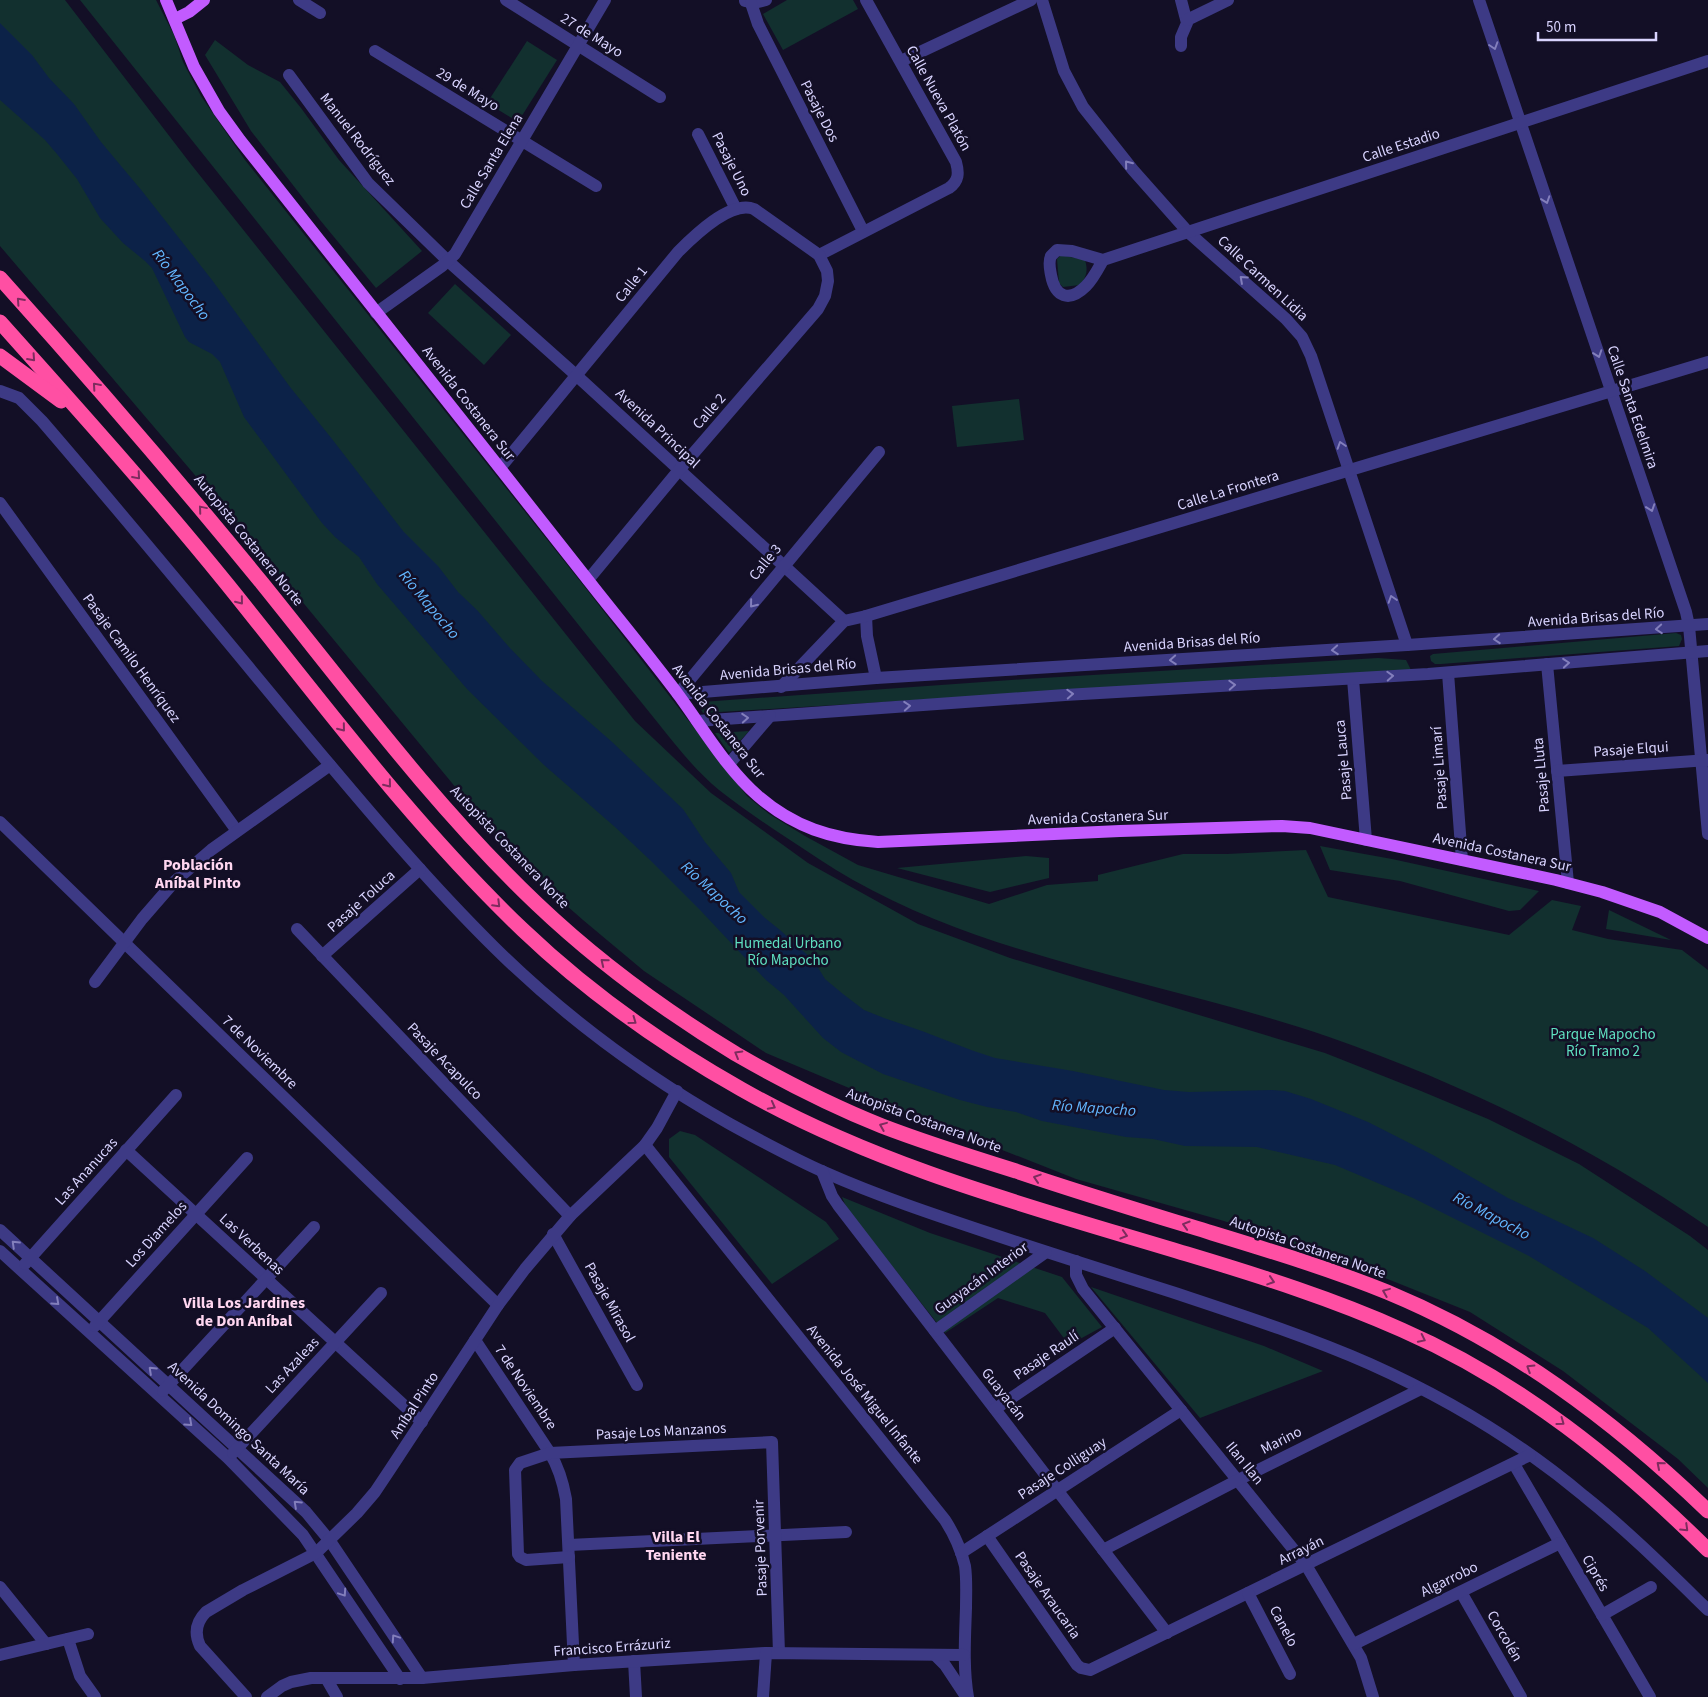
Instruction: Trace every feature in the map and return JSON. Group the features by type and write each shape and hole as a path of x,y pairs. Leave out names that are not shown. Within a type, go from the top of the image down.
{"highway":[{"name":"Autopista Costanera Norte","path":"0,278 179,482 388,740 478,843 508,876 561,926 606,964 655,1001 758,1066 819,1098 887,1128 1083,1193 1308,1262 1389,1293 1428,1311 1499,1348 1567,1392 1648,1456 1708,1511"},
{"path":"0,322 174,520 363,754 450,856 496,904 546,951 645,1029 745,1092 807,1124 877,1154 956,1183 1289,1286 1380,1320 1423,1339 1507,1386 1570,1428 1649,1494 1708,1550"},
{"path":"0,356 54,396 104,439"}],"main road":[{"name":"Avenida Costanera Sur","path":"166,0 194,67 219,111 240,140 678,694 729,764 760,798 789,818 838,838 857,841 901,842 1120,831 1290,826 1320,830 1568,883 1641,904 1669,916 1708,938"},
{"path":"175,19 189,12 204,0"}],"street":[{"path":"299,0 320,13"},
{"name":"27 de Mayo","path":"506,0 660,97"},
{"name":"Calle Santa Elena","path":"376,313 448,261 460,246 605,0"},
{"path":"747,2 766,0"},
{"name":"Calle Nueva Platón","path":"819,255 949,188 954,185 958,177 956,162 866,0"},
{"path":"901,61 1030,0"},
{"name":"Calle Carmen Lidia","path":"1042,0 1064,71 1083,107 1133,170 1188,232 1286,318 1302,337 1311,356 1407,645"},
{"path":"1181,0 1187,20 1181,37 1181,46"},
{"path":"1187,20 1228,0"},
{"name":"Calle Santa Edelmira","path":"1479,0 1519,123 1686,612 1705,760 1708,834"},
{"name":"Pasaje Dos","path":"747,2 863,231"},
{"name":"29 de Mayo","path":"375,51 596,186"},
{"name":"Calle Estadio","path":"1103,260 1708,61"},
{"name":"Manuel Rodríguez","path":"289,75 368,183 448,261"},
{"name":"Pasaje Uno","path":"698,134 736,209"},
{"path":"736,209 749,208 758,212 819,255"},
{"name":"Calle 1","path":"500,468 689,240 717,219 736,209"},
{"path":"1057,250 1072,250 1103,260 1086,286 1077,293 1061,296 1057,292 1053,284 1049,263 1051,255 1057,250"},
{"name":"Calle 2","path":"588,580 822,303 828,281 827,272 819,255"},
{"name":"Avenida Principal","path":"448,261 577,376 844,621"},
{"name":"Calle La Frontera","path":"844,621 866,616 1708,362"},
{"path":"0,391 19,398 42,421 330,765 420,869 498,951 550,997 608,1044 676,1091 738,1128 822,1171 916,1208 1320,1343 1421,1389 1469,1415 1562,1478 1661,1564 1708,1610"},
{"name":"Calle 3","path":"678,694 879,452"},
{"name":"Pasaje Camilo Henríquez","path":"0,503 237,831"},
{"path":"866,616 867,636 876,678"},
{"path":"781,686 844,621"},
{"name":"Avenida Brisas del Río","path":"678,694 876,678 1708,624"},
{"path":"697,721 1065,695 1448,673 1708,651"},
{"name":"Pasaje Lluta","path":"1547,664 1568,883"},
{"name":"Pasaje Limarí","path":"1448,673 1462,860"},
{"name":"Pasaje Lauca","path":"1353,678 1366,840"},
{"path":"729,764 770,716"},
{"name":"Pasaje Elqui","path":"1557,771 1705,760"},
{"path":"95,982 152,906 175,881 211,850 330,765"},
{"name":"7 de Noviembre","path":"0,822 498,1305"},
{"name":"Pasaje Toluca","path":"322,956 420,869"},
{"name":"Pasaje Acapulco","path":"297,929 570,1216"},
{"name":"Aníbal Pinto","path":"246,1697 200,1646 196,1635 199,1622 206,1612 227,1599 316,1553 357,1514 375,1492 498,1305 553,1234 645,1146 657,1128 676,1091"},
{"name":"Las Ananucas","path":"20,1269 176,1095"},
{"name":"Avenida José Miguel Infante","path":"645,1146 945,1520 957,1541 965,1568 964,1655 967,1697"},
{"name":"Las Verbenas","path":"126,1150 422,1422"},
{"name":"Los Diamelos","path":"89,1332 247,1158"},
{"name":"Guayacán","path":"822,1171 832,1196 838,1205 1167,1633"},
{"path":"158,1396 314,1227"},
{"name":"Avenida Domingo Santa María","path":"0,1230 306,1512 330,1541 422,1678"},
{"name":"Pasaje Mirasol","path":"553,1234 637,1385"},
{"name":"Avenida Domingo Santa María","path":"0,1251 228,1458 288,1517 304,1535 400,1679"},
{"name":"Guayacán Interior","path":"935,1331 1046,1252"},
{"name":"Ilan Ilan","path":"1076,1261 1076,1275 1082,1289 1306,1565 1354,1644 1367,1673 1373,1697"},
{"name":"Las Azaleas","path":"228,1458 381,1293"},
{"name":"Pasaje Raulí","path":"995,1409 1115,1328"},
{"name":"7 de Noviembre","path":"475,1340 550,1453 564,1483 574,1665"},
{"name":"Marino","path":"1103,1550 1421,1389"},
{"name":"Pasaje Colliguay","path":"962,1553 1181,1410"},
{"name":"Pasaje Los Manzanos","path":"550,1453 772,1442"},
{"name":"Pasaje Porvenir","path":"772,1442 779,1653"},
{"name":"7 de Noviembre","path":"550,1453 520,1463 516,1468 518,1551 520,1557 526,1560 569,1551"},
{"name":"Arrayán","path":"1085,1670 1095,1669 1530,1455"},
{"name":"Ciprés","path":"1514,1464 1650,1697"},
{"path":"569,1551 776,1535 846,1532"},
{"name":"Pasaje Araucaria","path":"987,1536 1077,1665 1085,1670"},
{"name":"Algarrobo","path":"1354,1644 1560,1543"},
{"path":"0,1587 46,1644"},
{"path":"1602,1615 1651,1587"},
{"name":"Corcolén","path":"1461,1592 1521,1697"},
{"name":"Canelo","path":"1248,1593 1290,1674"},
{"path":"0,1654 88,1634"},
{"path":"68,1639 80,1676 87,1689 95,1697"},
{"path":"763,1697 766,1653"},
{"name":"Francisco Errázuriz","path":"267,1697 282,1686 301,1679 422,1678 574,1665 766,1653 964,1655"},
{"path":"935,1655 945,1665 967,1697"},
{"path":"634,1661 636,1697"},
{"path":"326,1678 337,1697"}],"green space":[{"name":"Humedal Urbano Río Mapocho","path":"0,0 65,0 190,163 635,721 711,793 808,863 918,924 1010,958 1325,1053 1421,1091 1488,1119 1579,1164 1690,1236 1708,1250 1708,1488 1678,1459 1563,1371 1470,1312 1355,1266 1224,1221 1076,1179 906,1112 766,1053 644,971 583,920 518,863 291,588 0,246"},
{"name":"Parque Mapocho Río Tramo 2","path":"80,0 156,0 174,35 183,62 201,96 245,160 584,586 747,796 769,814 858,865 989,904 1047,885 1098,881 1098,875 1183,854 1306,850 1328,897 1509,935 1552,900 1581,906 1572,930 1608,939 1682,950 1708,970 1708,1227 1618,1170 1525,1119 1477,1096 1379,1055 1291,1024 1057,961 955,927 913,910 873,891 836,870 770,827 719,790 702,775 672,741"},
{"path":"787,0 853,0 858,9 783,50 763,14"},
{"path":"215,40 248,65 280,82 339,160 422,251 376,288 251,131 205,55"},
{"path":"527,41 557,60 518,122 487,103"},
{"path":"1061,255 1085,260 1086,273 1080,285 1063,287 1059,283 1057,259"},
{"path":"455,284 511,335 484,365 428,313"},
{"path":"1019,399 1024,440 957,447 952,406"},
{"path":"1676,633 1681,635 1682,639 1679,646 1441,664 1435,664 1431,661 1430,656 1433,654"},
{"path":"1378,658 1406,660 1411,670 703,713 700,708 702,702 729,700 1026,679"},
{"path":"749,731 729,753 715,733"},
{"path":"1320,846 1392,859 1539,891 1520,910 1509,911 1400,881 1330,870"},
{"path":"1026,856 1049,858 1049,878 990,892 897,868"},
{"path":"1609,910 1671,940 1606,929"},
{"path":"680,1131 695,1135 826,1222 839,1239 772,1284 669,1157 669,1139"},
{"path":"842,1197 930,1233 1062,1277 1102,1327 1069,1345 1045,1313 998,1298 945,1333 847,1209"},
{"path":"1091,1287 1264,1346 1323,1371 1200,1418"}],"water":[{"name":"Río Mapocho","path":"0,23 32,55 49,78 74,104 101,142 212,280 290,387 403,531 438,566 458,592 542,681 611,741 683,809 705,842 731,873 739,892 765,918 814,961 825,979 843,994 864,1010 995,1058 1073,1071 1164,1090 1189,1092 1285,1091 1311,1099 1368,1122 1433,1155 1508,1198 1593,1238 1645,1271 1708,1318 1708,1383 1648,1328 1529,1256 1413,1198 1335,1165 1257,1147 1185,1146 1042,1121 1016,1112 960,1100 883,1074 841,1052 823,1038 784,995 766,980 650,860 544,765 467,689 377,584 359,557 335,537 322,523 244,417 220,362 212,354 189,342 185,337 152,268 123,243 100,218 77,179 45,140 0,100"}],"district":[{"name":"Población Aníbal Pinto","path":"198,873"},
{"name":"Villa Los Jardines de Don Aníbal","path":"244,1311"},
{"name":"Villa El Teniente","path":"676,1545"}]}
